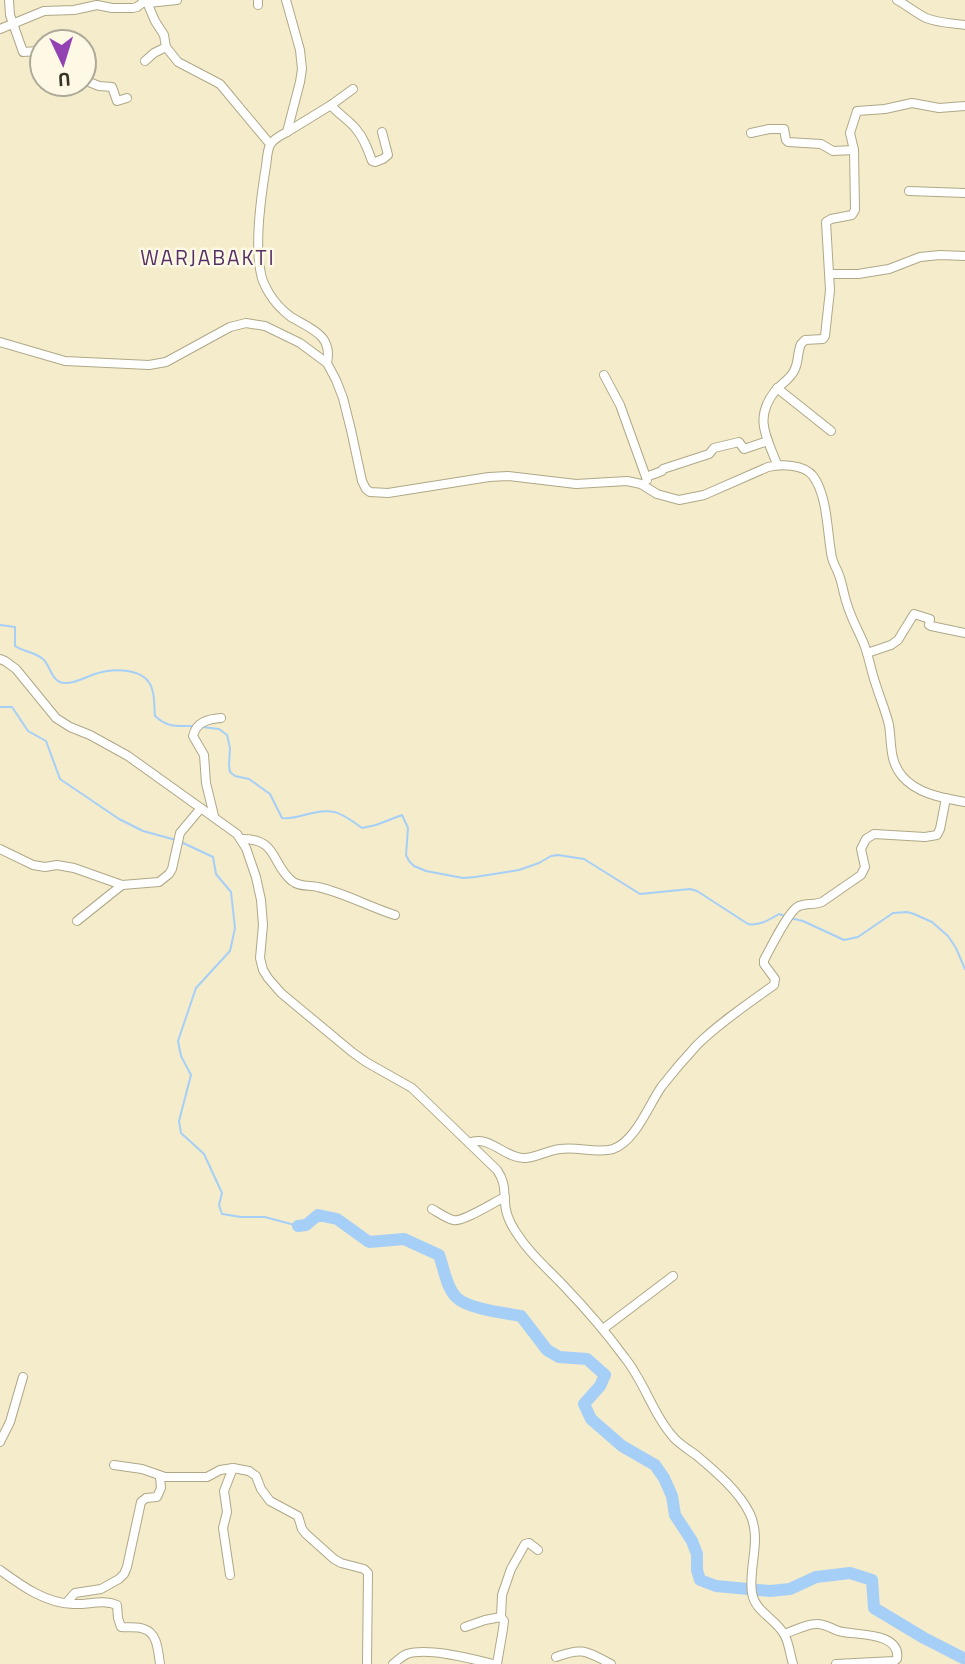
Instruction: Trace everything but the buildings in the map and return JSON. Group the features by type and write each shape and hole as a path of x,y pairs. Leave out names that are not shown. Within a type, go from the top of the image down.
{"street":[{"path":"9,0 12,23 23,52 28,52"},
{"path":"0,29 44,11 74,10 97,5 133,8 144,0 148,3 177,0"},
{"path":"286,0 300,50 302,75 286,132"},
{"path":"897,0 924,17 965,24"},
{"path":"148,3 164,35 166,47 178,62 220,84 270,144"},
{"path":"145,61 166,47"},
{"path":"98,86 112,87 118,101 127,99"},
{"path":"327,363 328,348 323,340 315,331 290,316 269,293 261,273 260,205 270,144 353,89"},
{"path":"777,464 762,421 764,411 777,388 794,370 801,344 805,340 825,337 830,274 826,222 829,219 852,215 855,210 854,150 850,133 857,111 912,103 939,108 965,106"},
{"path":"331,104 355,127 374,162 388,156 382,132"},
{"path":"751,133 782,129 785,130 788,142 815,143 833,151 854,150"},
{"path":"909,191 965,193"},
{"path":"830,274 858,274 889,269 920,257 965,256"},
{"path":"0,342 65,361 149,365 166,362 221,330 246,323 265,326 300,343 327,363 343,398 362,481 368,491 388,492 499,476 576,484 627,481 641,484 657,494 674,499 694,498 777,464 806,470 814,478 825,511 833,561 846,603 867,653 889,725 895,766 913,787 946,799 965,802"},
{"path":"604,375 621,405 651,489"},
{"path":"777,388 831,431"},
{"path":"646,477 709,454 714,448 739,442 744,449 768,441"},
{"path":"867,653 898,640 914,614 930,619 930,626 965,633"},
{"path":"0,659 16,669 56,718 128,756 241,839 257,877 263,925 260,958 268,978 281,993 352,1052 412,1088 497,1170 504,1182 509,1219 521,1241 603,1329 628,1361 670,1433 716,1473 737,1495 749,1513 755,1541 751,1591 758,1608 784,1634 793,1664"},
{"path":"214,817 206,783 204,755 193,733 201,723 221,718"},
{"path":"469,1143 478,1140 525,1158 562,1148 605,1151 624,1142 645,1116 660,1088 698,1044 774,985 775,979 764,960 786,920 798,906 816,905 861,875 865,867 861,849 866,839 874,834 925,837 937,835 946,799"},
{"path":"0,849 33,865 74,868 122,885 159,882 172,869 180,833 201,808"},
{"path":"241,839 263,844 275,854 289,878 297,884 318,887 395,915"},
{"path":"78,920 122,885"},
{"path":"432,1209 458,1221 505,1198"},
{"path":"603,1329 673,1276"},
{"path":"0,1442 10,1422 23,1377"},
{"path":"114,1465 142,1469 160,1477 207,1477 220,1470 233,1468 249,1471 256,1476 270,1501 298,1516 306,1534 338,1561 364,1569 368,1573 367,1664"},
{"path":"230,1575 223,1528 227,1511 225,1491 233,1468"},
{"path":"66,1604 75,1593 106,1587 124,1574 141,1502 146,1498 157,1498 160,1477"},
{"path":"393,1664 406,1654 438,1653 495,1664 504,1621 501,1617 502,1595 511,1569 526,1543 538,1550"},
{"path":"0,1570 42,1597 66,1604 101,1602 117,1605 120,1626 143,1628 152,1634 160,1664"},
{"path":"466,1627 501,1617"},
{"path":"784,1634 816,1623 822,1624 841,1632 885,1639 894,1646 898,1654 894,1661 836,1664"},
{"path":"555,1657 581,1651 611,1664"}],"waterway":[{"path":"0,625 15,627 15,646 41,657 60,682 72,682 110,671 136,673 149,682 155,716 169,724 193,726"},
{"path":"0,707 12,707 28,731 46,741 60,779 119,819 143,831 176,840"},
{"path":"202,727 219,729 227,735 230,772 249,779 270,794 282,818 329,811 341,814 362,828 402,815 408,828 406,855 414,866 426,871 463,878 475,877 519,870 558,855 584,859 640,894 690,889 697,891 748,924 760,923 779,914 785,916"},
{"path":"181,842 213,857 216,874 231,892 235,928 230,951 196,988 178,1041 181,1056 191,1075 179,1121 181,1133 204,1154 222,1193 219,1205 222,1214 265,1217 298,1226"},
{"path":"790,918 803,921 844,940 858,937 893,913 914,914 932,922 948,936 965,969"},
{"path":"298,1226 306,1225 318,1215 337,1219 369,1242 404,1239 439,1255 450,1288 461,1301 487,1310 521,1316 547,1350 559,1357 587,1359 605,1375 600,1386 584,1404 591,1419 622,1446 655,1465 664,1478 672,1496 675,1515 697,1554 700,1580 716,1586 770,1591 790,1589 816,1577 850,1573 872,1580 874,1608 965,1659"}],"district":[{"name":"WARJABAKTI","path":"208,258"}]}
